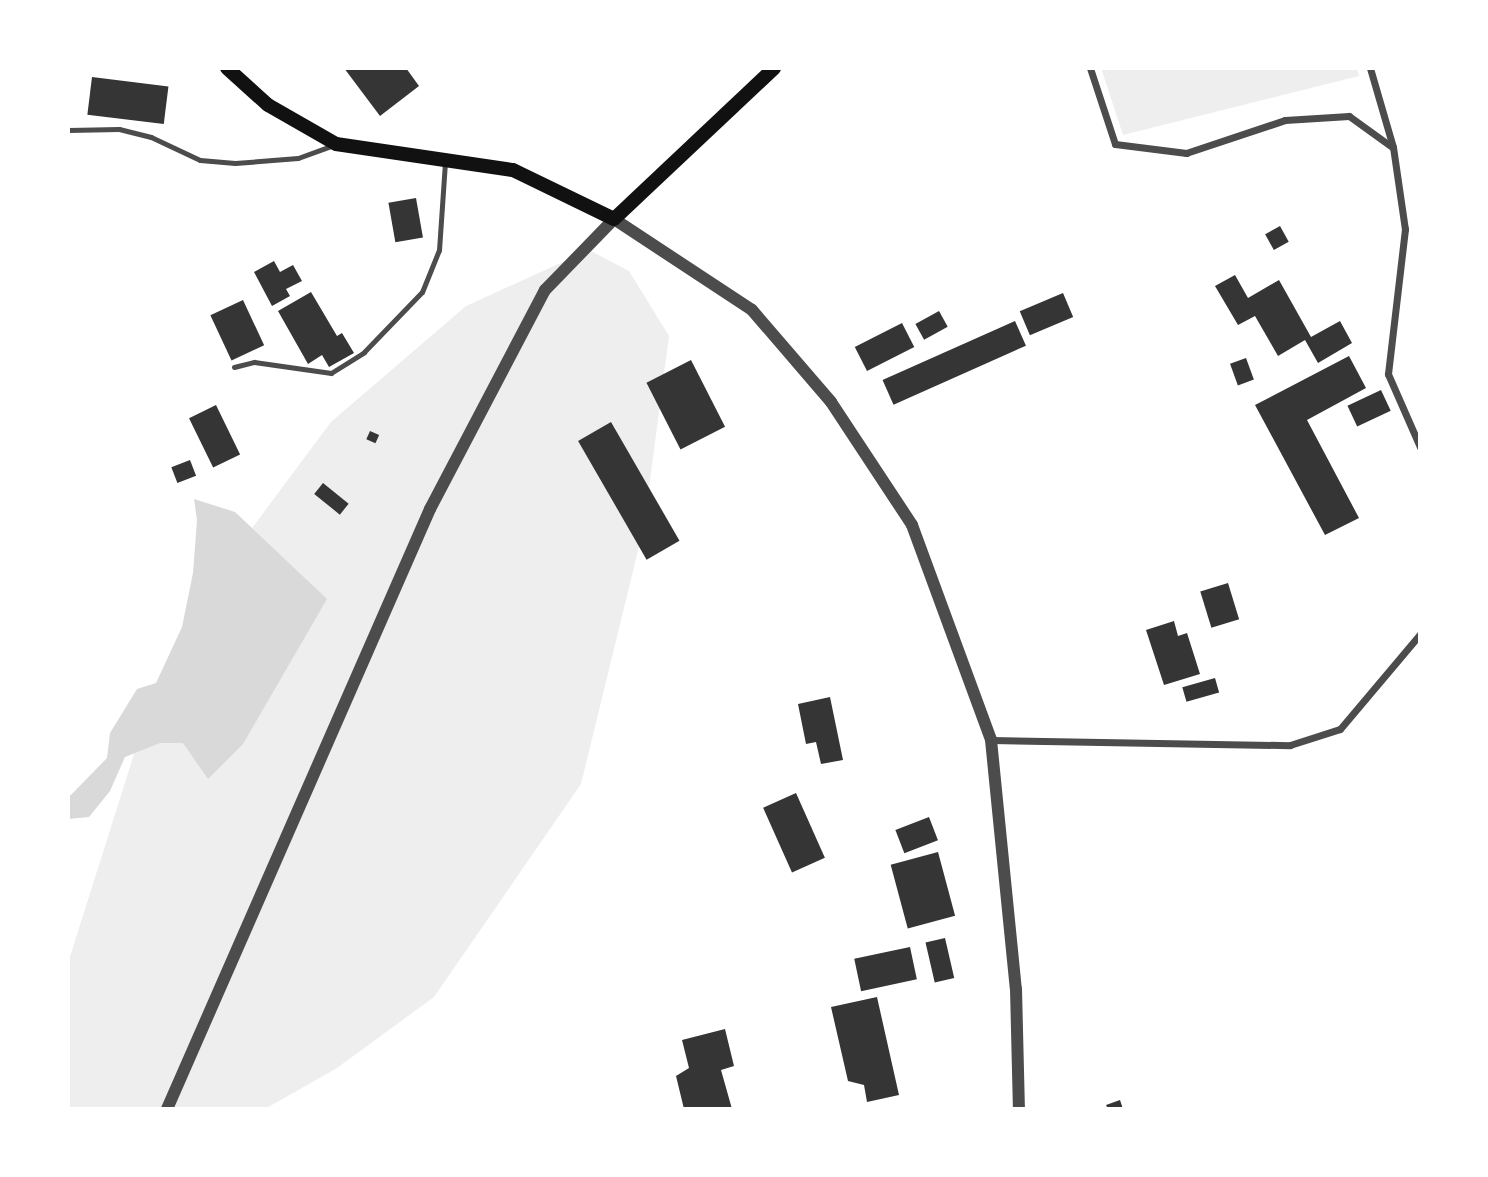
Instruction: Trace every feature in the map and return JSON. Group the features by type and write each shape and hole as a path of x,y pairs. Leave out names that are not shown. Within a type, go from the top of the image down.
{"main road":[{"path":"227,68 268,105 336,144 513,170 614,219 774,68"}],"street":[{"path":"1090,68 1115,144 1186,153 1285,120 1349,117 1393,147"},
{"path":"1370,68 1393,147 1405,229 1388,374 1420,447"},
{"path":"167,1109 429,509 545,290 614,219 752,310 831,402 912,524 991,740 1016,989 1019,1109"},
{"path":"991,740 1290,745 1340,729 1420,634"}],"lane":[{"path":"68,130 119,129 152,137 200,160 235,163 298,158 336,144"},
{"path":"234,367 254,362 331,373 364,352 422,292 439,250 445,160"}],"shaded area":[{"path":"1101,68 1357,68 1359,76 1123,135"},
{"path":"589,250 629,271 669,336 644,526 581,784 434,997 337,1068 265,1109 70,1109 68,963 141,732 226,563 331,422 466,306"},
{"path":"194,499 235,512 327,599 243,744 208,779 183,743 160,743 125,757 110,791 89,817 68,819 68,798 107,758 110,733 137,689 156,683 182,627 193,573 197,520"}],"building":[{"path":"344,68 406,68 419,86 380,116"},
{"path":"92,77 168,86 164,124 87,115"},
{"path":"416,198 423,237 395,242 388,203"},
{"path":"1280,226 1289,242 1274,250 1265,234"},
{"path":"274,261 280,272 293,265 302,281 286,289 290,296 272,306 254,272"},
{"path":"1235,275 1248,298 1279,280 1311,337 1340,321 1352,343 1318,363 1305,340 1278,356 1255,316 1238,325 1215,286"},
{"path":"311,292 337,336 342,333 354,353 329,367 322,355 308,364 278,311"},
{"path":"1063,293 1073,317 1030,335 1020,311"},
{"path":"243,300 264,345 232,361 210,315"},
{"path":"939,311 948,327 924,340 915,324"},
{"path":"1015,321 1026,346 894,405 883,380"},
{"path":"902,323 914,347 867,371 855,347"},
{"path":"1349,356 1366,388 1307,420 1359,518 1325,535 1255,405"},
{"path":"1246,358 1254,380 1238,385 1230,364"},
{"path":"691,360 725,427 680,450 646,383"},
{"path":"1381,390 1391,411 1357,426 1347,406"},
{"path":"216,405 240,454 213,468 189,418"},
{"path":"611,422 680,541 647,560 578,441"},
{"path":"370,431 379,435 375,443 366,439"},
{"path":"190,460 196,476 177,483 171,467"},
{"path":"323,483 349,504 340,515 314,494"},
{"path":"1228,583 1239,619 1211,628 1200,591"},
{"path":"1174,621 1178,636 1187,633 1200,674 1164,685 1146,630"},
{"path":"1215,678 1219,692 1186,702 1182,687"},
{"path":"830,697 843,760 821,764 816,742 806,744 798,704"},
{"path":"796,793 825,858 792,873 763,808"},
{"path":"929,817 938,840 904,853 895,830"},
{"path":"938,852 955,916 908,928 891,865"},
{"path":"945,938 954,978 935,982 926,942"},
{"path":"910,947 917,979 861,991 854,959"},
{"path":"877,997 899,1095 867,1102 864,1085 848,1081 831,1007"},
{"path":"725,1029 734,1066 721,1070 732,1109 684,1109 676,1076 689,1068 682,1040"},
{"path":"1120,1100 1123,1109 1108,1109 1106,1105"}]}
